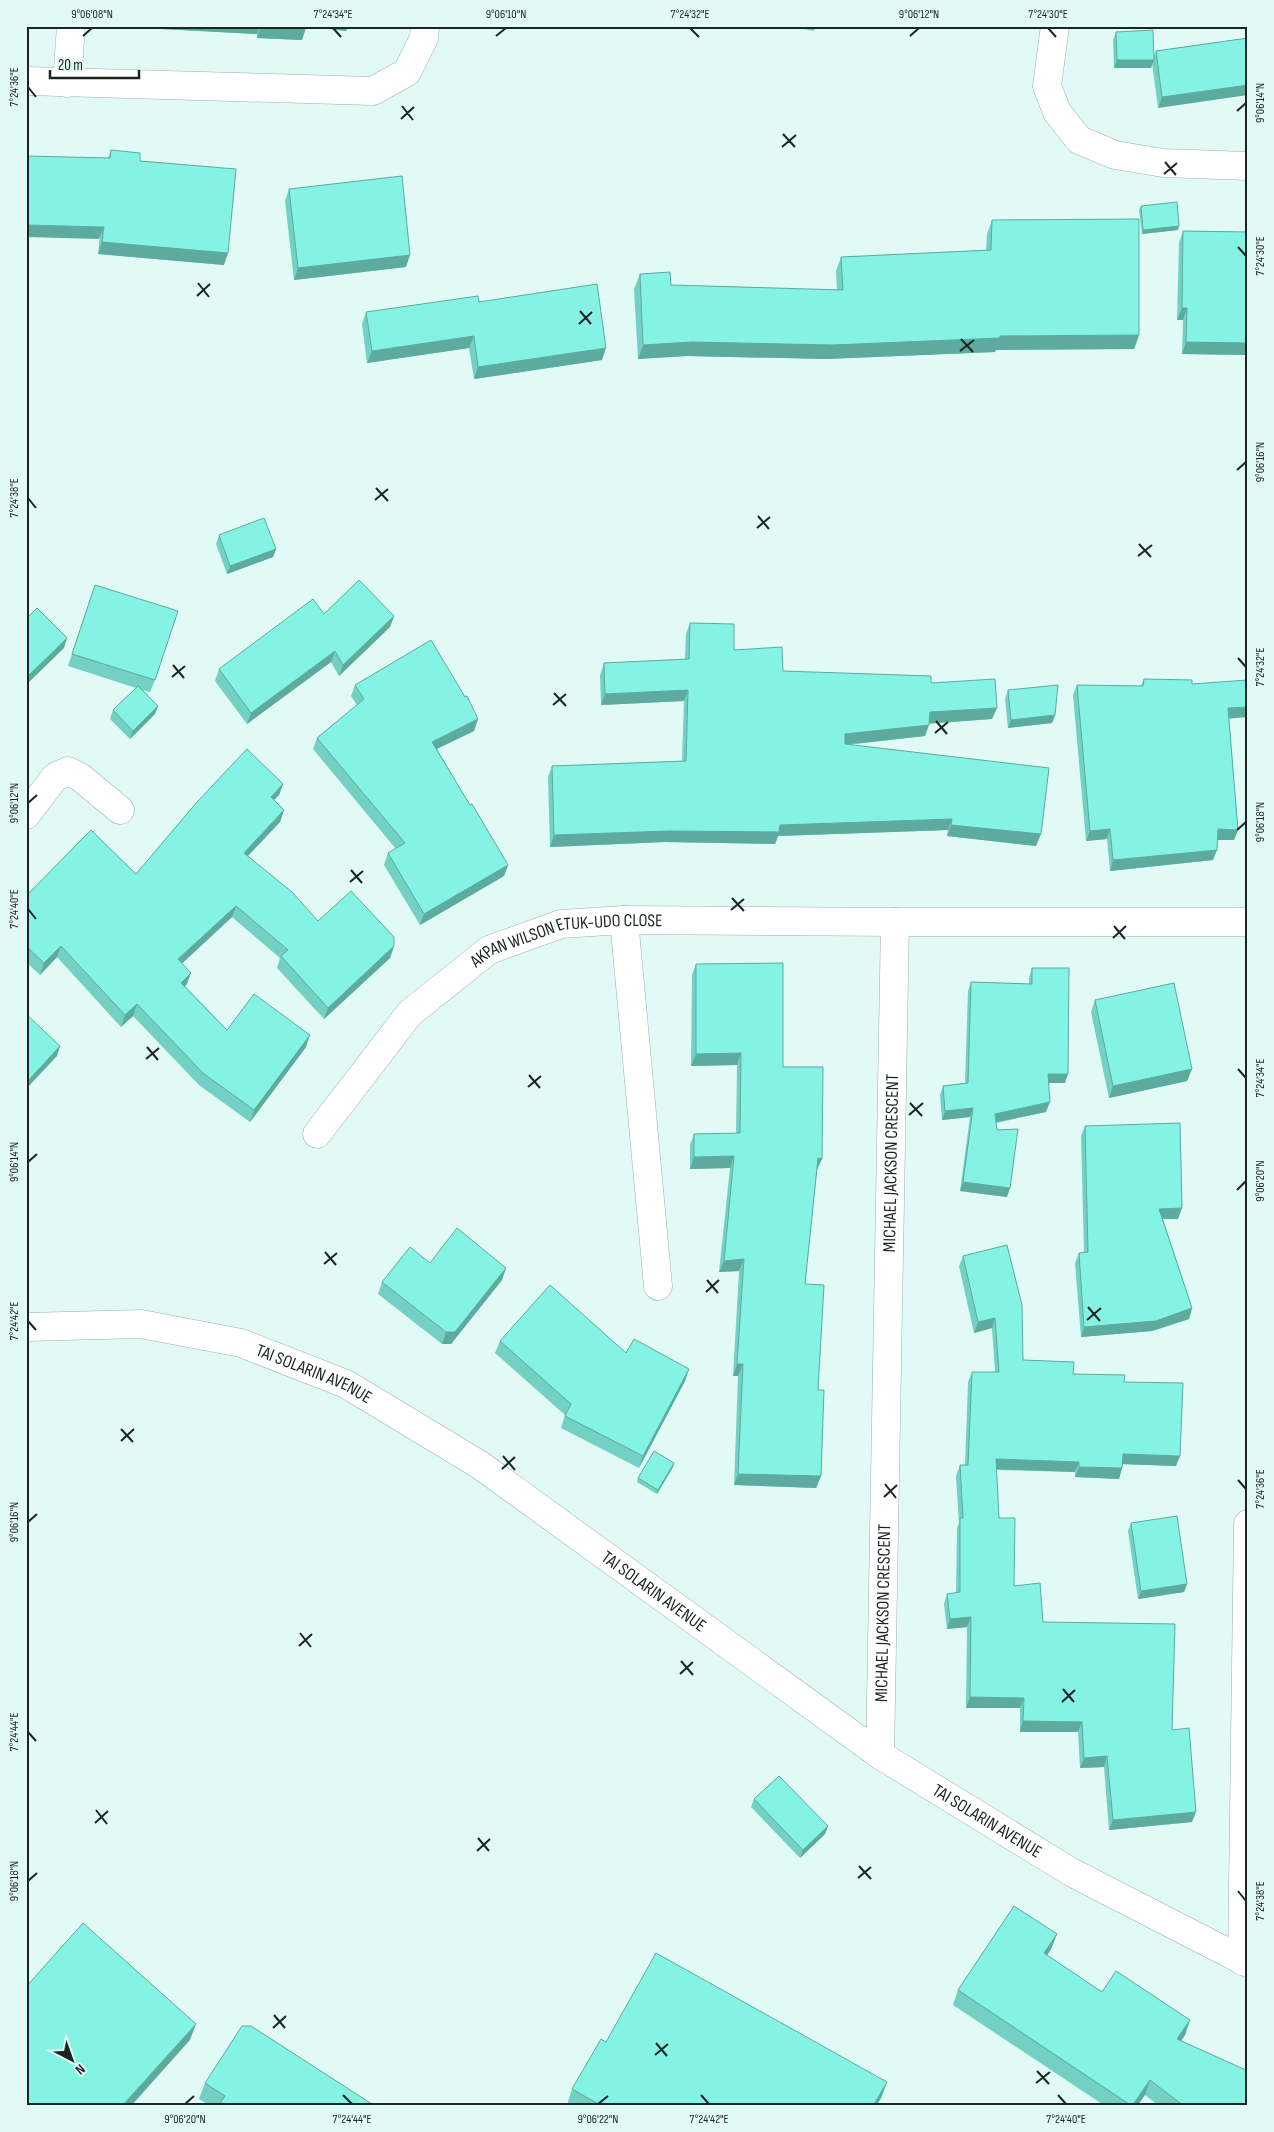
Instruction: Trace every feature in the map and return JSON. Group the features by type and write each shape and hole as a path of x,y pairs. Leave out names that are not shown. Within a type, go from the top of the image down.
{"street":[{"path":"67,83 70,26"},
{"path":"26,81 374,91 407,72 424,38 425,26"},
{"path":"1055,26 1047,86 1057,112 1079,140 1115,154 1163,162 1248,166"},
{"path":"26,815 55,777 68,771 80,777 120,810"},
{"path":"624,920 658,1286"},
{"name":"AKPAN WILSON ETUK-UDO CLOSE","path":"316,1134 410,1013 489,950 561,924 624,920 895,922"},
{"path":"895,922 1248,922"},
{"name":"MICHAEL JACKSON CRESCENT","path":"880,1755 895,922"},
{"name":"TAI SOLARIN AVENUE","path":"26,1327 141,1324 241,1343 346,1384 480,1465 737,1649 880,1755 1071,1872 1245,1962"},
{"path":"1245,1962 1248,1524"}],"building":[{"path":"261,26 306,26 306,28"},
{"path":"1153,30 1154,60 1117,60 1116,32"},
{"path":"1248,38 1248,85 1162,97 1156,51"},
{"path":"111,150 140,153 140,161 236,169 228,253 102,242 104,227 26,225 26,156 110,158"},
{"path":"402,176 410,255 298,268 289,189"},
{"path":"1177,202 1179,226 1143,230 1141,206"},
{"path":"1139,219 1139,335 1000,336 1000,338 832,345 692,342 643,345 640,274 670,272 671,285 843,290 841,257 991,250 992,220"},
{"path":"1183,231 1248,232 1248,343 1186,342 1187,308 1182,308"},
{"path":"597,284 606,348 478,367 474,336 372,351 366,312 478,296 479,302"},
{"path":"264,518 276,549 230,566 219,535"},
{"path":"359,580 394,616 343,665 335,651 251,713 219,669 313,599 324,614"},
{"path":"95,585 178,611 155,680 72,654"},
{"path":"37,608 67,638 26,678 26,619"},
{"path":"690,623 734,624 734,650 782,647 783,671 931,676 931,683 995,679 997,708 930,712 929,725 845,734 845,744 1049,768 1041,834 951,825 952,819 780,825 779,832 669,831 554,835 552,766 686,761 688,690 605,694 604,663 689,659"},
{"path":"431,640 465,697 467,696 478,719 432,742 508,865 424,914 388,853 405,843 317,738 364,699 355,685"},
{"path":"1144,679 1192,680 1192,684 1248,680 1248,707 1228,708 1238,830 1218,829 1217,850 1113,860 1110,829 1090,831 1077,685 1143,686"},
{"path":"1058,685 1055,715 1011,720 1008,690"},
{"path":"138,686 158,706 133,731 113,710"},
{"path":"247,749 283,784 271,797 284,810 244,853 292,892 318,921 351,891 394,937 394,946 328,1008 281,956 288,950 236,906 178,959 191,973 181,983 227,1030 254,994 310,1035 254,1110 203,1073 137,1004 125,1015 61,946 44,963 26,946 26,896 91,830 136,874 197,802"},
{"path":"783,963 783,1067 823,1067 822,1159 818,1158 805,1284 824,1285 818,1390 824,1390 821,1476 738,1474 743,1364 737,1364 744,1259 724,1261 734,1156 694,1157 694,1134 740,1133 741,1053 696,1054 696,964"},
{"path":"1032,968 1069,968 1068,1074 1048,1074 1050,1102 995,1114 997,1130 1018,1129 1010,1188 963,1182 973,1108 945,1111 943,1086 968,1083 971,982 1032,984"},
{"path":"1174,983 1192,1069 1113,1086 1095,1000"},
{"path":"26,1014 60,1046 26,1083"},
{"path":"1180,1123 1182,1208 1159,1209 1192,1308 1156,1321 1084,1327 1079,1253 1088,1252 1085,1126"},
{"path":"457,1228 506,1268 455,1332 446,1332 382,1282 410,1247 430,1263"},
{"path":"1007,1245 1022,1305 1023,1360 1074,1362 1073,1374 1125,1375 1124,1382 1183,1383 1180,1456 1123,1454 1122,1468 1079,1467 1079,1462 996,1459 999,1518 1015,1518 1014,1586 1040,1583 1043,1622 1175,1624 1172,1730 1189,1728 1196,1812 1113,1820 1107,1756 1084,1758 1082,1722 1023,1721 1024,1698 970,1697 971,1617 950,1619 947,1594 960,1592 960,1518 963,1518 960,1465 968,1465 972,1372 999,1372 995,1318 978,1322 963,1256"},
{"path":"550,1285 626,1353 634,1339 689,1369 643,1456 565,1416 571,1404 500,1341"},
{"path":"654,1451 674,1463 658,1490 638,1478"},
{"path":"1177,1516 1187,1584 1141,1591 1131,1523"},
{"path":"779,1776 828,1826 803,1850 754,1799"},
{"path":"1014,1906 1057,1934 1044,1953 1102,1992 1116,1971 1190,2020 1177,2039 1248,2071 1248,2106 1184,2106 1150,2080 1132,2106 958,1990"},
{"path":"83,1923 196,2024 122,2106 26,2106 26,1987"},
{"path":"656,1953 887,2082 873,2106 602,2106 572,2089 601,2039 606,2042"},
{"path":"242,2026 251,2026 375,2106 218,2106 225,2096 205,2083"}]}
